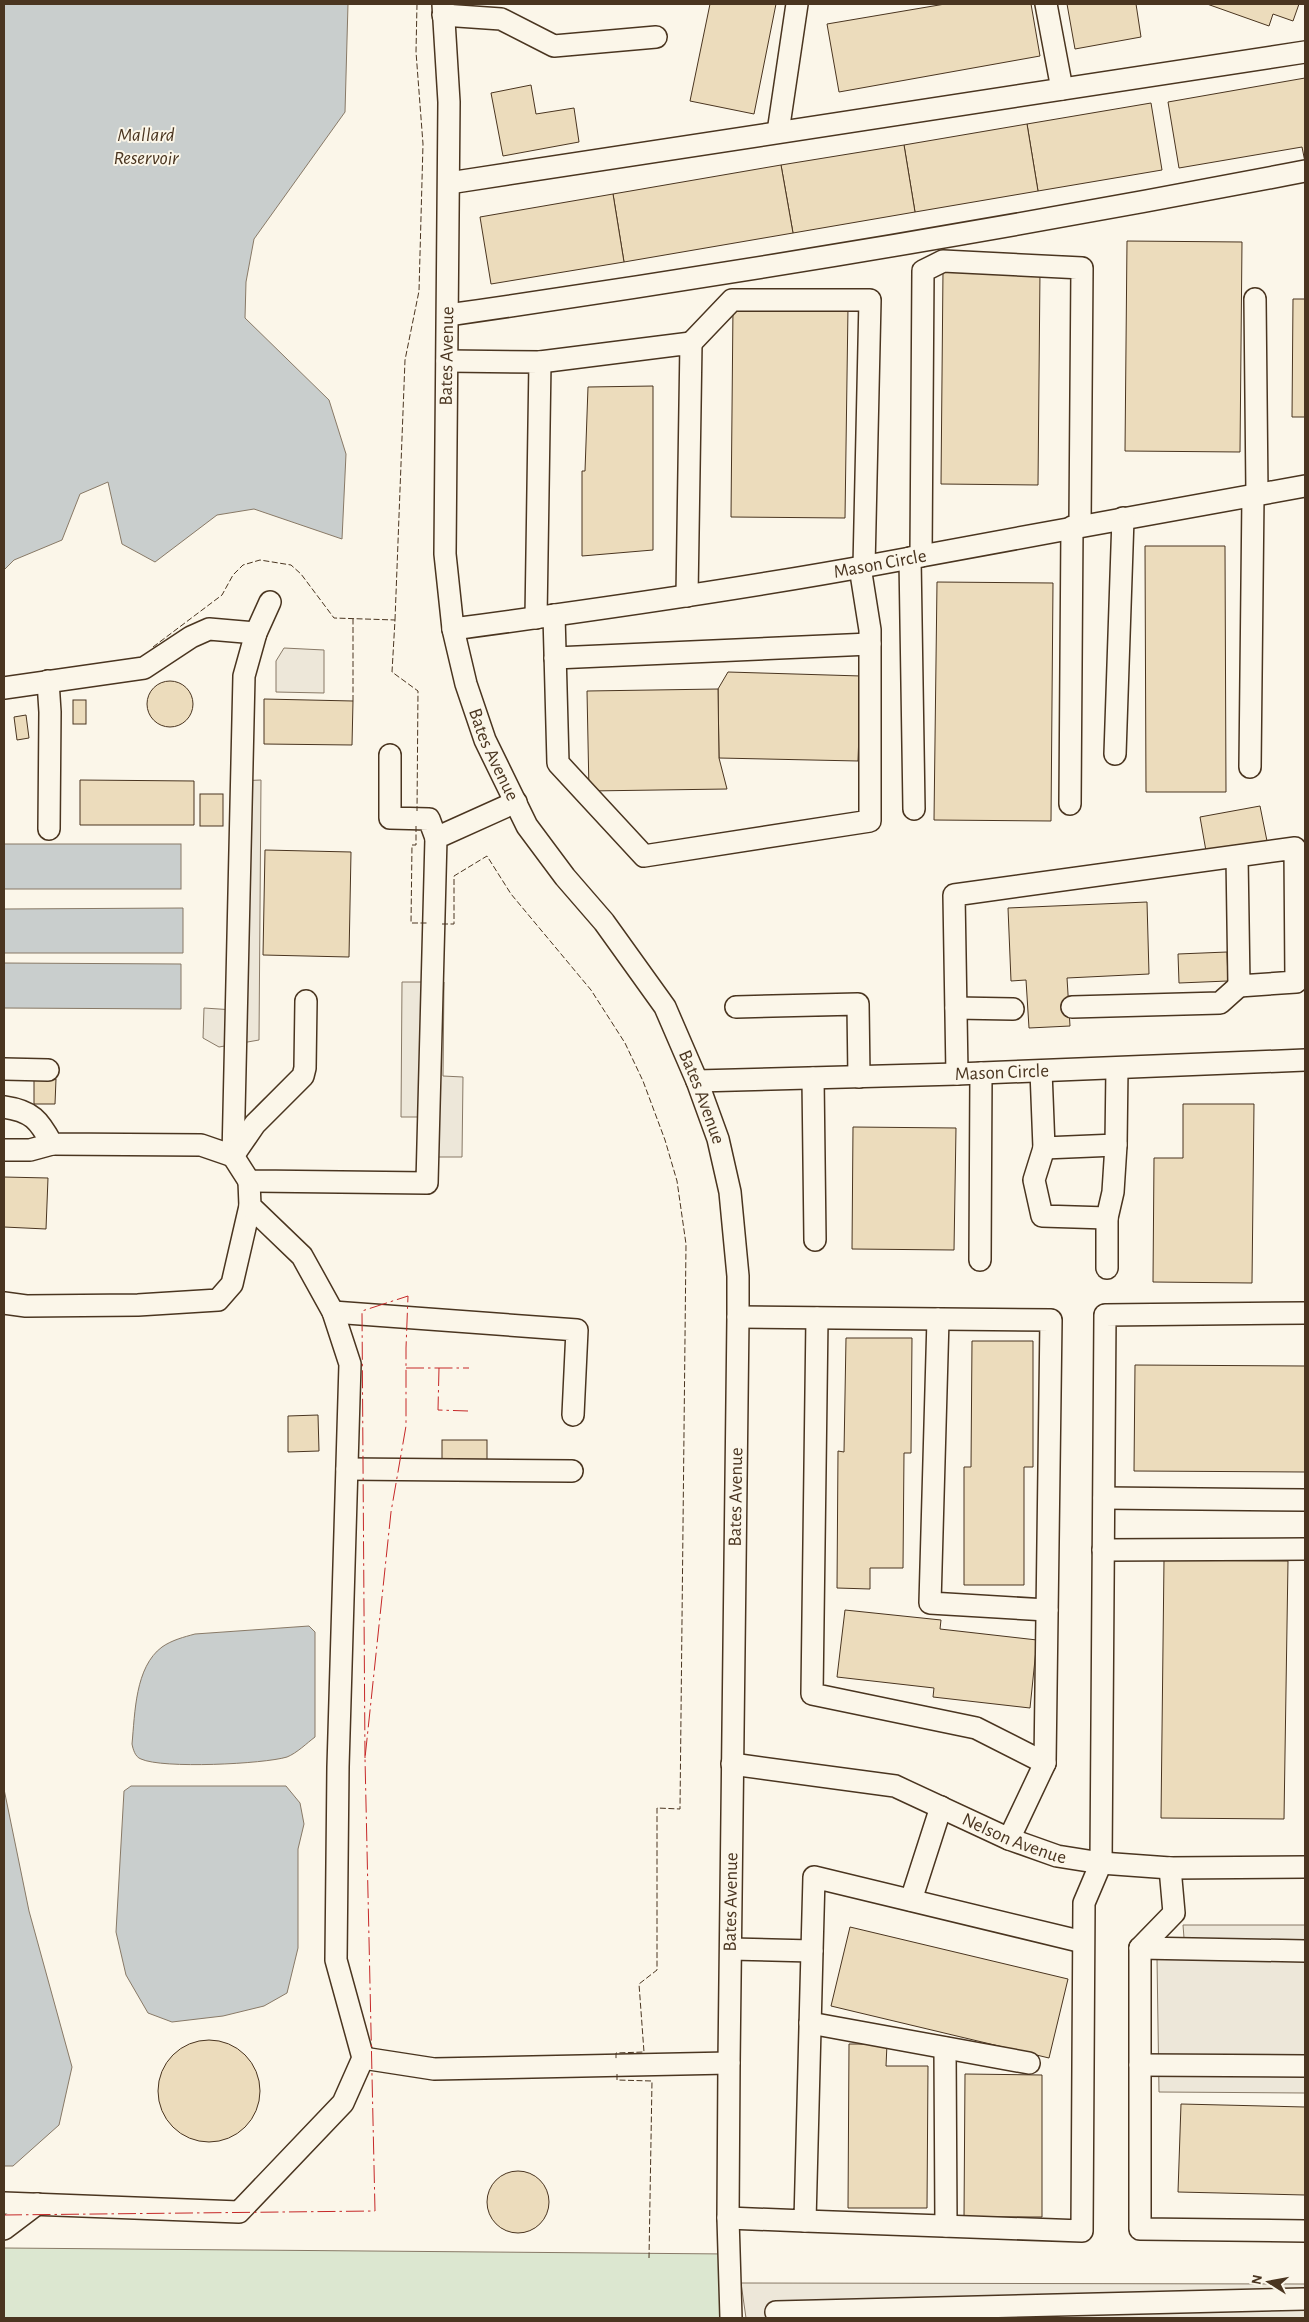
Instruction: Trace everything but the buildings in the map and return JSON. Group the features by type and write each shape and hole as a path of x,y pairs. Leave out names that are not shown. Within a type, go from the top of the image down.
{"street":[{"path":"778,132 797,4"},
{"path":"1046,4 1062,89"},
{"path":"443,9 501,19 554,46 656,37"},
{"name":"Bates Avenue","path":"443,9 448,102 449,183 445,554 453,629 466,684 485,740 527,826 565,877 604,922 665,1007 697,1081 718,1139 730,1192 738,1276 729,2063 728,2218 731,2318"},
{"path":"449,183 1305,52"},
{"path":"448,315 674,282 1178,197 1305,172"},
{"path":"914,809 915,557 923,271 943,261 1082,268 1070,804"},
{"path":"447,361 540,362 691,342 732,300 870,300 862,567 870,630 870,821 644,856 558,763 555,658 545,617 540,362"},
{"path":"1250,768 1255,495 1255,300"},
{"path":"687,596 691,342"},
{"name":"Mason Circle","path":"453,629 687,596 862,567 1076,526 1305,486"},
{"path":"1115,754 1123,518"},
{"path":"4,1303 26,1306 138,1305 218,1300 232,1284 250,1206 249,1180 233,1156 244,676 256,633 270,602"},
{"path":"4,688 144,668 191,637 209,629 256,633"},
{"path":"555,658 870,644"},
{"path":"48,681 50,712 49,829"},
{"path":"249,1180 427,1183 436,838 429,819 390,818 390,755"},
{"path":"436,838 516,802"},
{"path":"956,1074 954,895 1295,848 1296,982 1239,986 1220,1003 1072,1007"},
{"path":"1237,856 1239,986"},
{"path":"233,1156 255,1124 303,1076 305,1068 306,1001"},
{"path":"736,1007 858,1004 859,1077"},
{"path":"956,1008 1013,1009"},
{"name":"Mason Circle","path":"697,1081 956,1074 1305,1060"},
{"path":"1107,1268 1107,1218 1113,1192 1116,1145 1117,1068"},
{"path":"4,1069 48,1070"},
{"path":"1041,1071 1044,1148 1034,1180 1042,1216 1107,1218"},
{"path":"980,1260 982,1073"},
{"path":"813,1078 815,1240"},
{"path":"4,1107 15,1109 39,1120 52,1144"},
{"path":"4,1150 30,1150 52,1144 201,1145 233,1156"},
{"path":"1044,1148 1116,1145"},
{"path":"4,2203 239,2212 343,2103 363,2058 336,1960 338,1767 350,1364 333,1312 302,1256 250,1206"},
{"path":"333,1312 577,1330 573,1416"},
{"path":"728,2218 1082,2231 1084,1903 1101,1863 1105,1315 1305,1313"},
{"path":"738,1316 1051,1320 1045,1763 1009,1838"},
{"path":"817,1318 812,1694 976,1728 1045,1763"},
{"path":"938,1319 930,1604 1047,1610"},
{"path":"347,1469 572,1471"},
{"path":"1104,1498 1305,1500"},
{"path":"1103,1550 1305,1549"},
{"name":"Nelson Avenue","path":"732,1764 895,1786 1009,1838 1057,1856 1101,1863 1170,1868 1305,1867"},
{"path":"911,1900 941,1807"},
{"path":"1170,1868 1174,1914 1140,1948 1140,2229 1305,2231"},
{"path":"805,2221 814,1877 1083,1942"},
{"path":"1140,1948 1305,1951"},
{"path":"731,1949 812,1951"},
{"path":"810,2023 1028,2063"},
{"path":"945,2048 946,2226"},
{"path":"363,2058 434,2070 729,2063"},
{"path":"1140,2065 1305,2066"},
{"path":"4,2229 37,2204"},
{"path":"778,2318 776,2312 1122,2311 1305,2299"}],"green space":[{"path":"4,2248 729,2254 731,2318 4,2318"}],"shaded area":[{"path":"284,648 324,650 324,693 276,692 276,661"},
{"path":"261,780 259,1040 219,1047 203,1038 204,1008 234,1010 237,781"},
{"path":"402,982 444,982 443,1076 463,1077 462,1157 419,1157 419,1117 401,1117"},
{"path":"1183,1925 1305,1925 1305,2093 1159,2092 1157,1958 1184,1938"},
{"path":"741,2283 1305,2284 1305,2318 746,2318"}],"water":[{"name":"Mallard Reservoir","path":"4,4 348,4 345,112 254,239 246,282 245,318 329,400 346,454 342,539 254,509 217,515 155,562 122,544 108,482 80,494 62,540 14,560 4,570"},
{"path":"4,844 181,844 181,889 4,889"},
{"path":"183,908 183,953 4,953 4,909"},
{"path":"4,963 181,964 181,1009 4,1008"},
{"path":"309,1626 315,1632 315,1737 298,1750 287,1757 275,1760 190,1765 152,1762 141,1759 136,1755 132,1744 141,1678 146,1666 162,1647 195,1634"},
{"path":"131,1786 286,1786 300,1803 304,1824 298,1849 298,1948 287,1993 264,2006 223,2016 172,2022 148,2013 126,1975 116,1932 124,1791"},
{"path":"4,1789 29,1911 72,2067 59,2125 13,2166 4,2166"}],"fence":[{"path":"395,620 405,360 419,291 423,144 416,52 417,4"},
{"path":"153,647 222,595 233,575 243,565 260,560 291,565 301,574 334,618 395,620 392,672 418,691 417,811"},
{"path":"353,619 353,701"},
{"path":"416,826 416,845 412,845 411,923 427,923"},
{"path":"442,924 454,924 454,876 487,856 511,894 591,990 625,1043 643,1081 665,1140 677,1181 686,1244 680,1809 657,1808 657,1970 639,1984 644,2052 616,2053 616,2059"},
{"path":"617,2074 617,2080 652,2081 649,2258"}],"power":[{"path":"4,2215 375,2211 365,1758 391,1512 406,1426 408,1296 362,1311 365,1758"},
{"path":"406,1368 469,1368"},
{"path":"439,1368 438,1410 468,1411"}]}
